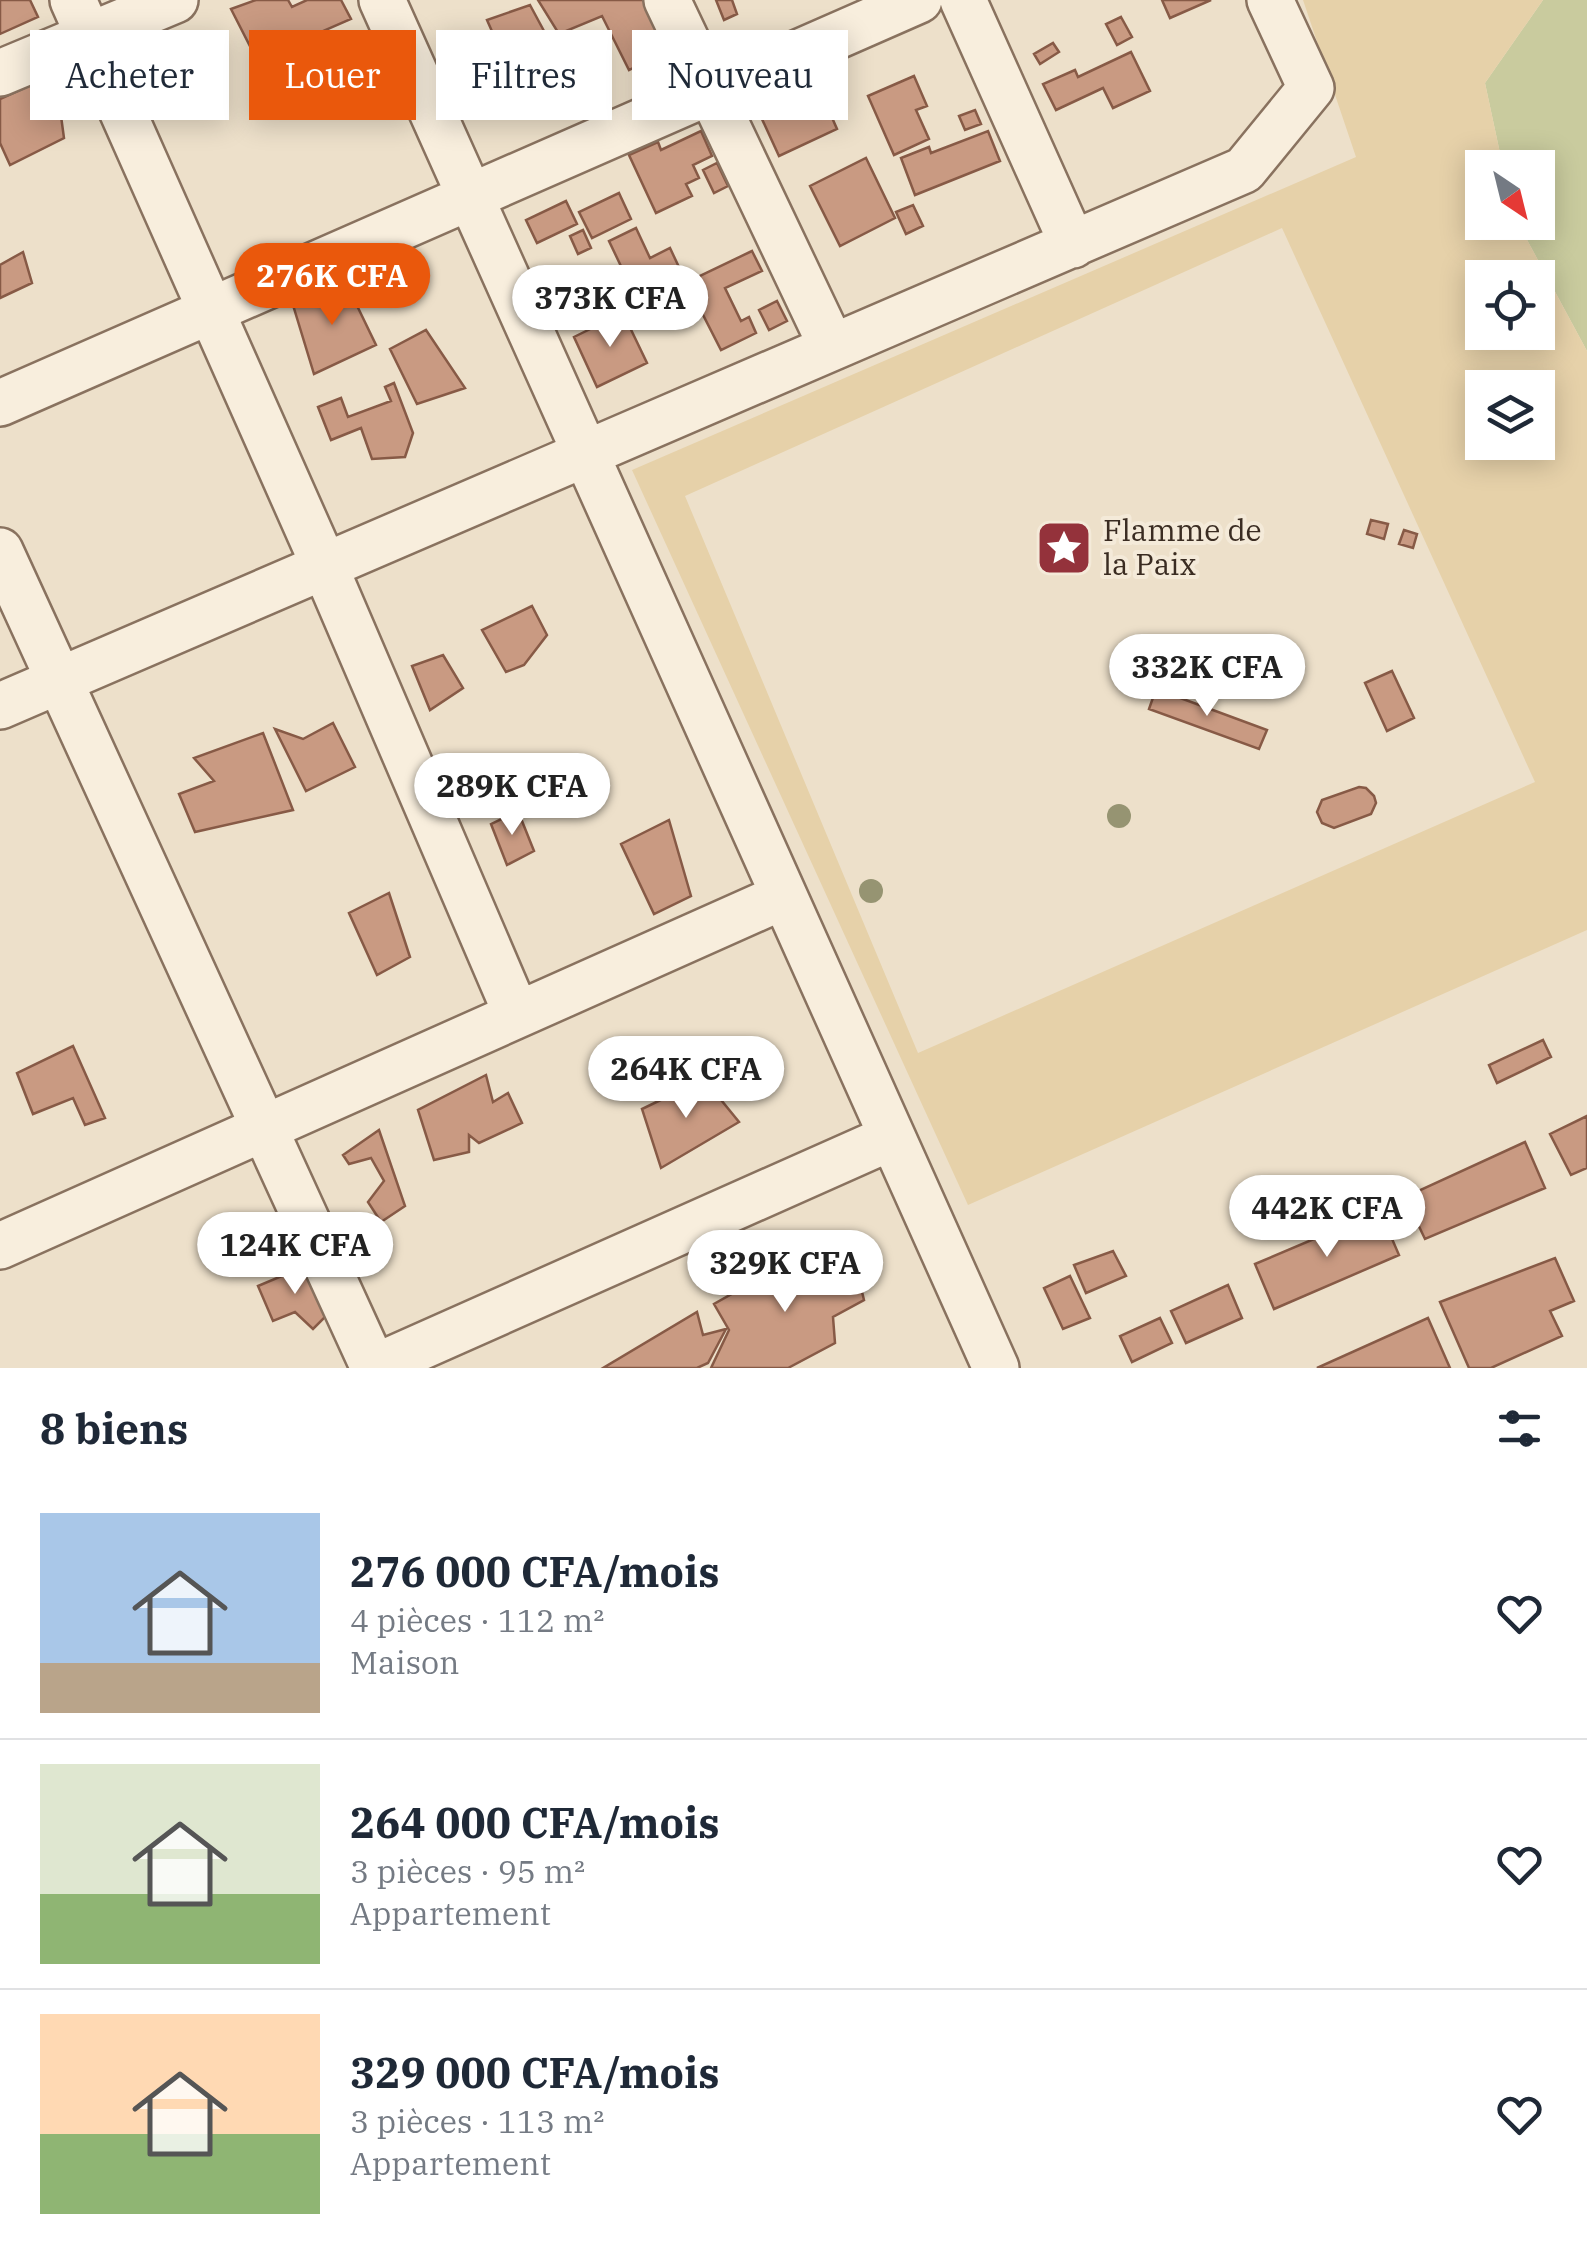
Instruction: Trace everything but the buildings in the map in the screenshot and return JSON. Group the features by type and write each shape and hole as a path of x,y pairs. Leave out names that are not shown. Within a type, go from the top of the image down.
{"street":[{"path":"0,73 81,18 175,0"},
{"path":"382,0 996,1368"},
{"path":"667,0 681,30"},
{"path":"848,31 919,0"},
{"path":"964,0 1073,245"},
{"path":"0,706 1244,170 1311,88 1270,0"},
{"path":"81,18 324,565 517,1015"},
{"path":"0,404 646,120"},
{"path":"723,120 832,347"},
{"path":"0,551 373,1368 892,1137"},
{"path":"0,1246 784,896"}],"green space":[{"path":"1543,0 1587,0 1587,351 1555,292 1555,260 1538,260 1527,240 1555,240 1555,150 1499,150 1485,83"}],"sand":[{"path":"1303,0 1543,0 1485,83 1499,150 1465,150 1465,240 1527,240 1538,260 1465,260 1465,350 1555,350 1555,292 1587,351 1587,930 968,1205 632,470 1356,157","holes":["1282,228 1535,782 918,1053 685,496"]}],"place":[{"name":"Flamme de la Paix","path":"1064,548"}]}
